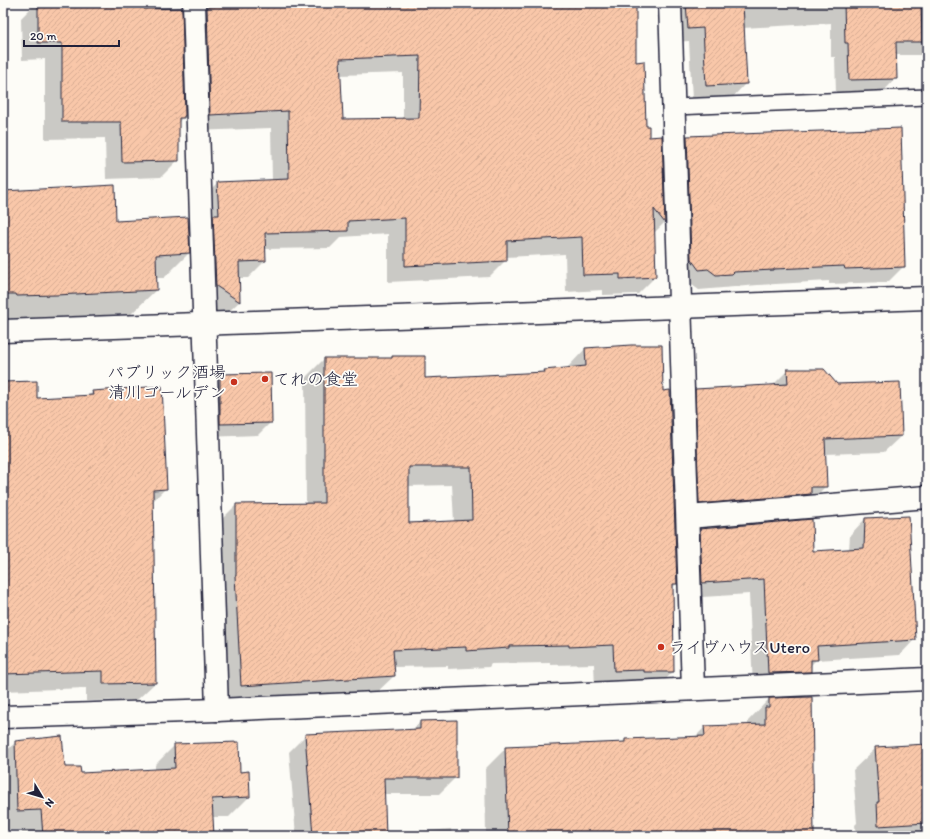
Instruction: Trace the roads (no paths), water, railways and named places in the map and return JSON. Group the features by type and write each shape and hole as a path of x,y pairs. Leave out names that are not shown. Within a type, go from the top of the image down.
{"street":[{"path":"194,3 216,710"},
{"path":"670,3 693,689"},
{"path":"3,331 927,298"},
{"path":"688,517 927,497"},
{"path":"3,717 216,710 927,679"}],"lane":[{"path":"674,107 927,97"}],"place":[{"name":"てれの食堂","path":"265,379"},
{"name":"パブリック酒場 清川ゴールデン","path":"234,382"},
{"name":"ライヴハウスUtero","path":"661,647"}]}
